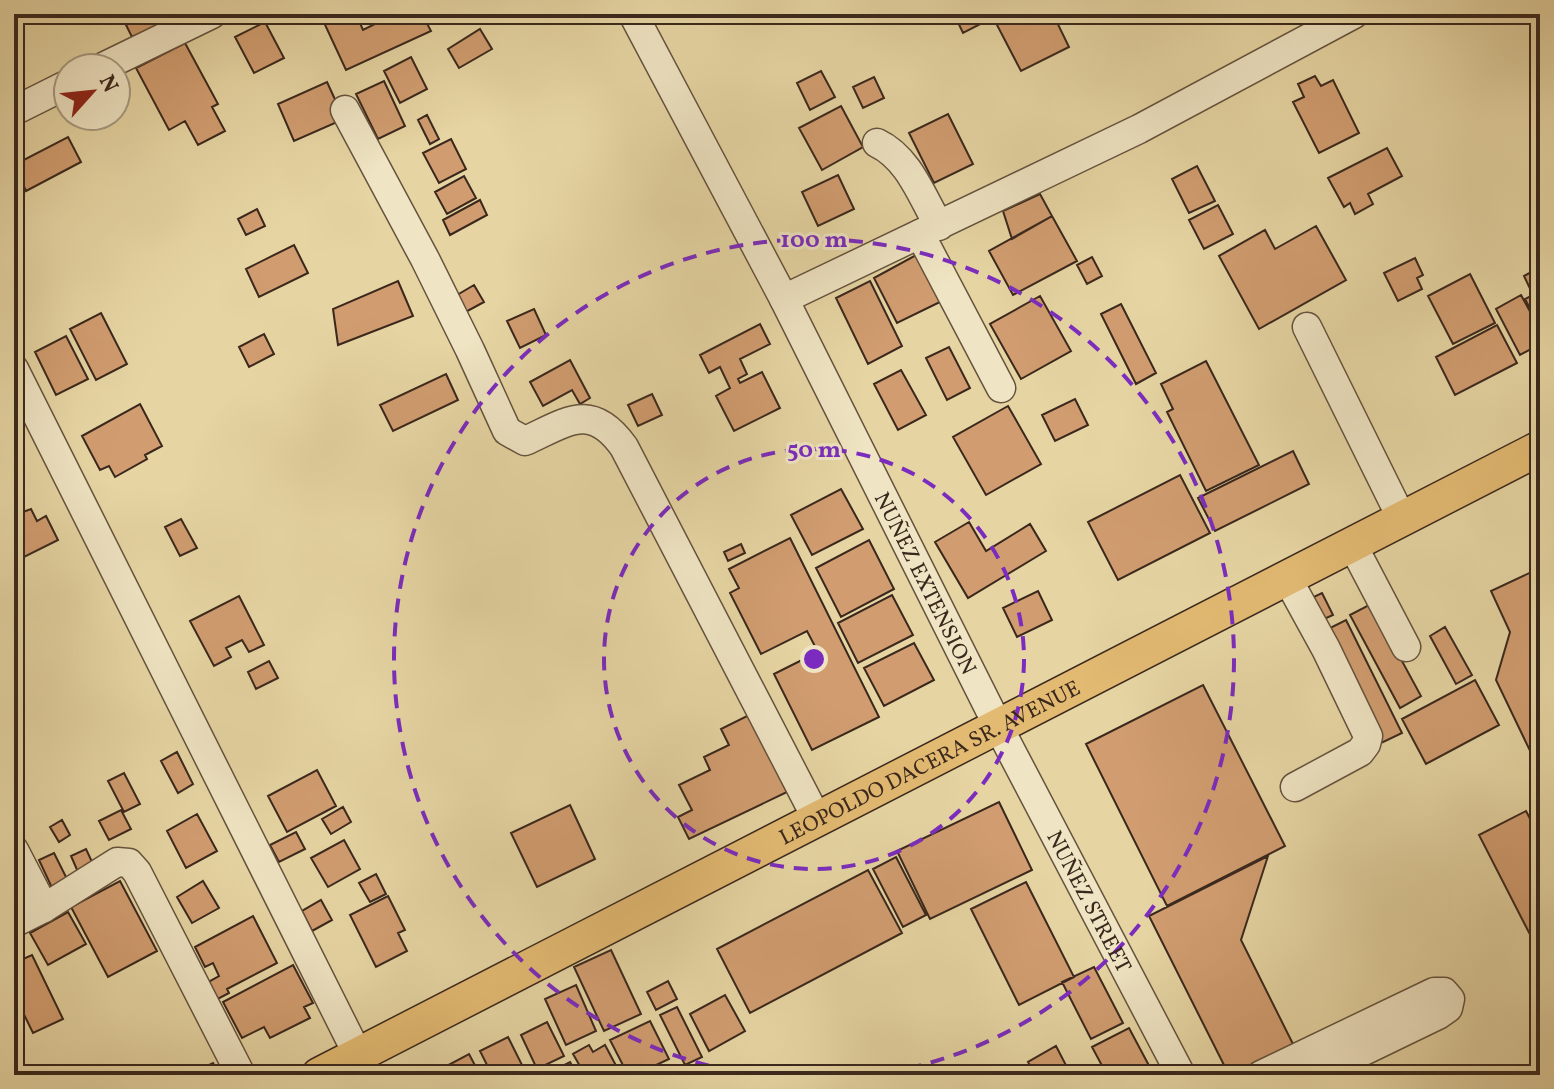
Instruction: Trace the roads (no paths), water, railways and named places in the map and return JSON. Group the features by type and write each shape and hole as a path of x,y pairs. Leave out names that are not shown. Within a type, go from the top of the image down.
{"main road":[{"name":"LEOPOLDO DACERA SR. AVENUE","path":"319,1075 1540,448"}],"street":[{"path":"132,53 212,14"},
{"name":"NUÑEZ EXTENSION","path":"633,14 784,299 998,726"},
{"path":"784,299 1139,129 1352,15"},
{"path":"14,111 52,92"},
{"path":"345,110 425,259 507,431 525,441 571,420 584,418 613,432 624,447 817,819"},
{"path":"877,143 889,149 902,162 929,230 1001,388"},
{"path":"1307,327 1402,519"},
{"path":"14,369 358,1055"},
{"path":"1352,544 1406,647"},
{"path":"1287,578 1368,736 1360,752 1295,787"},
{"name":"NUÑEZ STREET","path":"998,726 1181,1075"},
{"path":"14,850 44,908"},
{"path":"14,923 117,862 129,863 137,872 241,1075"},
{"path":"1261,1075 1434,992 1444,992 1450,999 1448,1008 1438,1015 1314,1075"}]}
